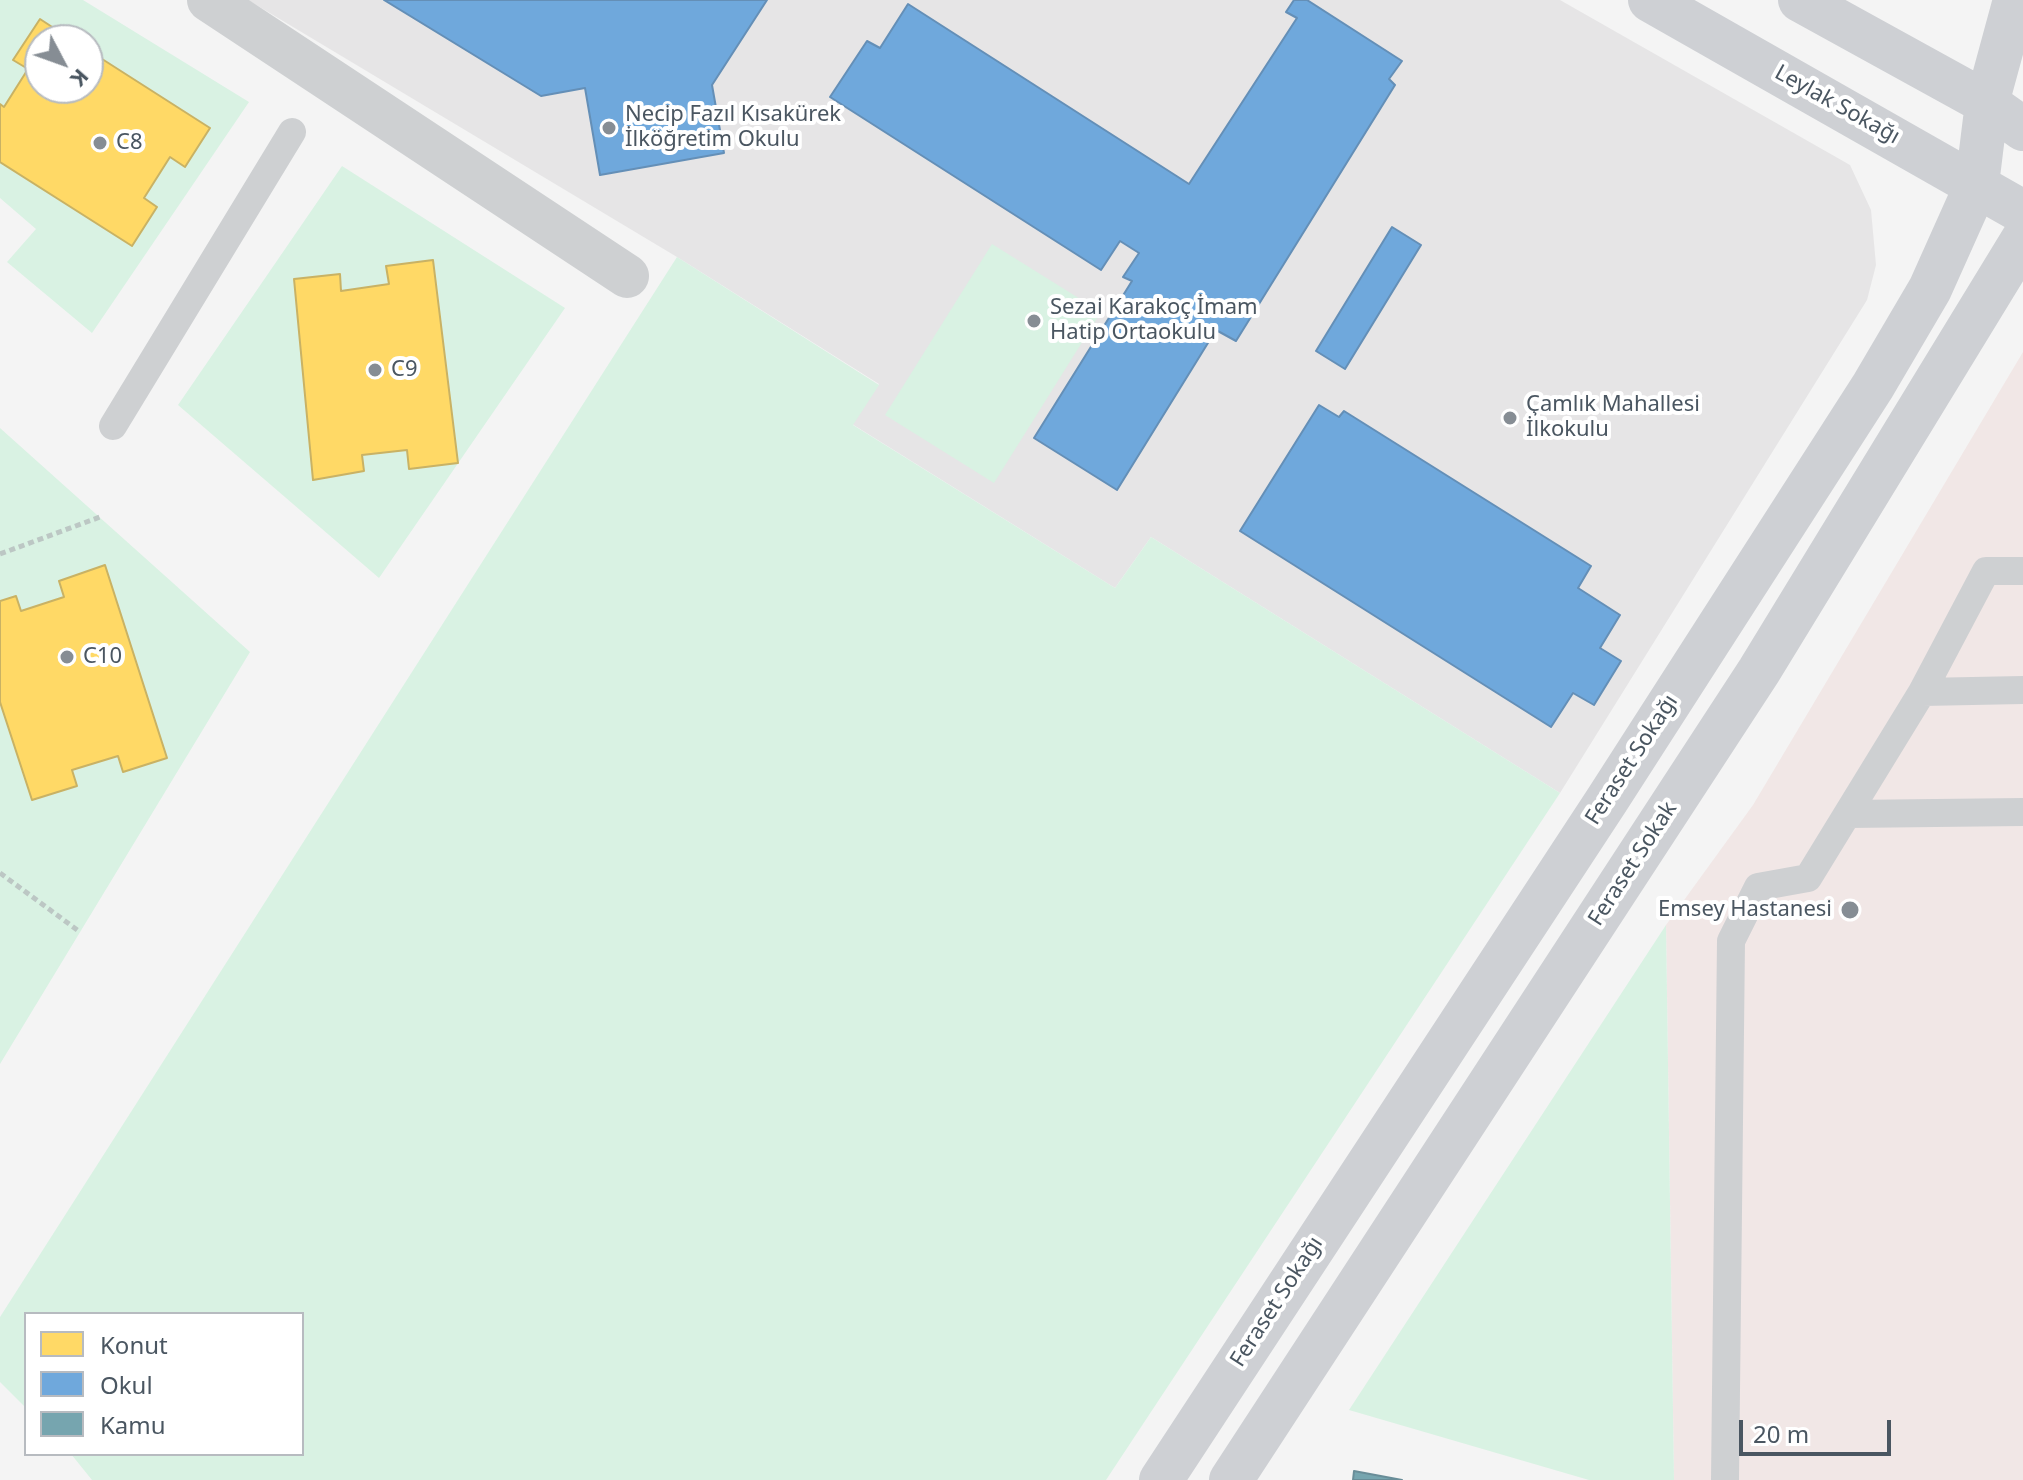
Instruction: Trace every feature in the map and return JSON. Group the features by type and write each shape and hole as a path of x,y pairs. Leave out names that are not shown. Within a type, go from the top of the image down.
{"street":[{"path":"209,0 627,276"},
{"name":"Leylak Sokağı","path":"1650,0 2023,212"},
{"path":"1800,0 1987,103 2023,129"},
{"name":"Feraset Sokağı","path":"1161,1480 1607,800 1873,386 1930,289 1977,184 1987,103 2015,0"},
{"name":"Feraset Sokak","path":"1231,1480 1759,671 2023,239"}],"lane":[{"path":"113,426 292,132"},
{"path":"1725,1480 1731,941 1758,887 1808,878 1922,692 1986,571 2023,571"},
{"path":"1922,692 2023,690"},
{"path":"1848,814 2023,812"}],"path":[{"path":"0,554 100,517"},
{"path":"0,873 80,932"}],"shaded area":[{"path":"248,0 1560,0 1850,165 1871,210 1876,265 1867,300 1560,793 1151,537 1115,588 852,424 879,384 677,257"},
{"name":"Emsey Hastanesi","path":"2023,352 2023,1480 1674,1480 1666,925 1753,805"}],"green space":[{"path":"0,0 83,0 249,102 92,333 7,262 36,229 0,198"},
{"path":"342,166 565,308 379,578 178,405"},
{"path":"992,244 1101,312 994,483 885,415"},
{"path":"677,257 879,385 853,425 1115,588 1151,537 1560,793 1106,1480 92,1480 73,1456 304,1456 304,1312 24,1312 24,1406 0,1382 0,1317"},
{"path":"0,428 250,652 0,1064"},
{"path":"1666,925 1674,1480 1589,1480 1349,1410"}],"building: Konut":[{"name":"C8","path":"24,43 24,67 13,60"},
{"name":"C8","path":"104,60 210,128 185,167 170,157 144,198 157,207 132,246 0,162 0,104 4,107 24,75 24,104 104,104"},
{"name":"C9","path":"433,260 458,463 409,469 407,450 362,455 364,471 313,480 294,279 340,274 341,291 389,284 386,266"},
{"name":"C10","path":"105,565 167,758 123,772 118,756 72,770 77,786 32,800 0,702 0,601 16,596 21,611 64,597 59,581"}],"building: Okul":[{"name":"Necip Fazıl Kısakürek İlköğretim Okulu","path":"384,0 767,0 712,85 724,153 600,175 585,88 541,96"},
{"path":"1294,0 1307,0 1402,61 1389,79 1395,85 1236,341 1216,330 1117,490 1034,438 1132,281 1123,277 1139,253 1120,241 1101,270 830,97 867,41 880,48 908,4 1189,184 1297,18 1286,12"},
{"path":"1392,227 1421,245 1345,369 1316,351"},
{"path":"1319,405 1339,417 1344,411 1591,566 1578,588 1620,615 1600,648 1621,661 1594,705 1573,693 1551,727 1240,531"}],"building: Kamu":[{"path":"1354,1471 1402,1480 1353,1480"}],"place":[{"name":"Necip Fazıl Kısakürek İlköğretim Okulu","path":"609,128"},
{"name":"C8","path":"100,143"},
{"name":"Sezai Karakoç İmam Hatip Ortaokulu","path":"1034,321"},
{"name":"C9","path":"375,370"},
{"name":"Çamlık Mahallesi İlkokulu","path":"1510,418"},
{"name":"C10","path":"67,657"},
{"name":"Emsey Hastanesi","path":"1850,910"}]}
